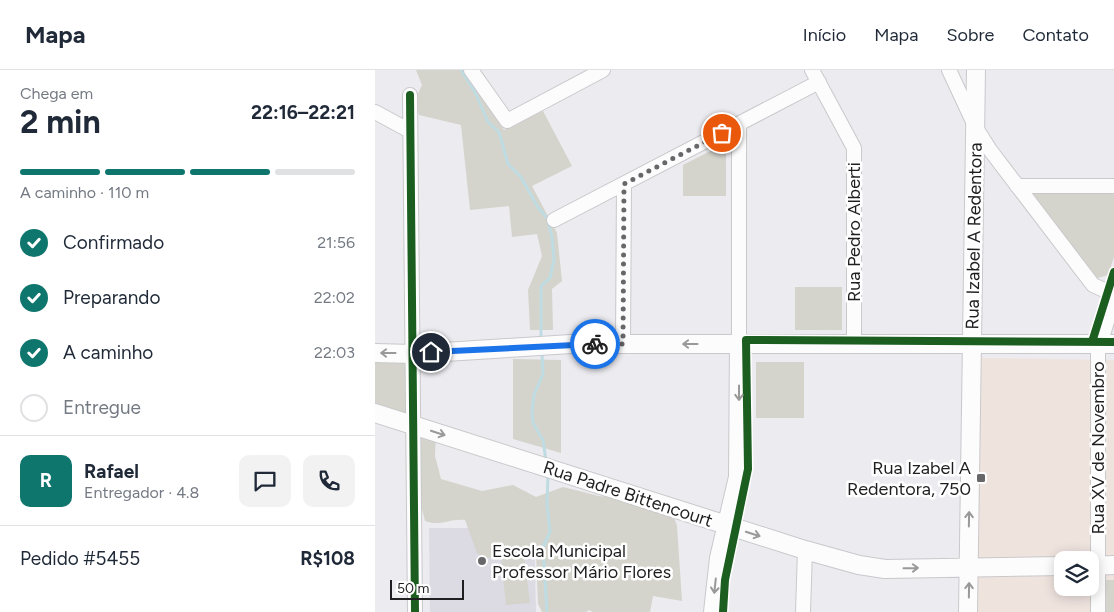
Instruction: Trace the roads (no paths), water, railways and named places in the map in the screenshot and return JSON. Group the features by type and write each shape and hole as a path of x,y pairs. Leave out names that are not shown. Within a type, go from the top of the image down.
{"main road":[{"name":"Rua Izabel A Redentora","path":"968,612 976,70"},
{"path":"375,353 413,354 555,344 1106,344 1114,293"},
{"path":"713,612 715,580 735,494 739,463 739,344"},
{"name":"Rua Padre Bittencourt","path":"375,413 805,550 873,568 1054,566"}],"street":[{"path":"471,70 507,121 603,70"},
{"path":"949,70 975,128 1017,186 1093,285 1114,293"},
{"path":"554,220 739,124 815,76"},
{"name":"Rua Pedro Alberti","path":"815,76 854,148 854,344"},
{"path":"410,96 415,612"},
{"path":"375,112 410,131"},
{"path":"739,124 739,344"},
{"path":"623,344 624,184"},
{"path":"1017,186 1114,186"},
{"name":"Rua XV de Novembro","path":"1098,612 1106,344"},
{"path":"803,612 805,550"}],"waterway":[{"path":"461,70 475,92 488,122 499,132 508,164 521,177 537,206 547,218 552,237 554,260 550,278 541,286 541,336"},
{"path":"542,354 543,374 534,395 532,412 533,423 543,440 546,461"},
{"path":"547,612 543,547 550,532 547,504 548,475"}],"place":[{"name":"Rua Izabel A Redentora, 750","path":"981,478"},
{"name":"Escola Municipal Professor Mário Flores","path":"482,561"}]}
